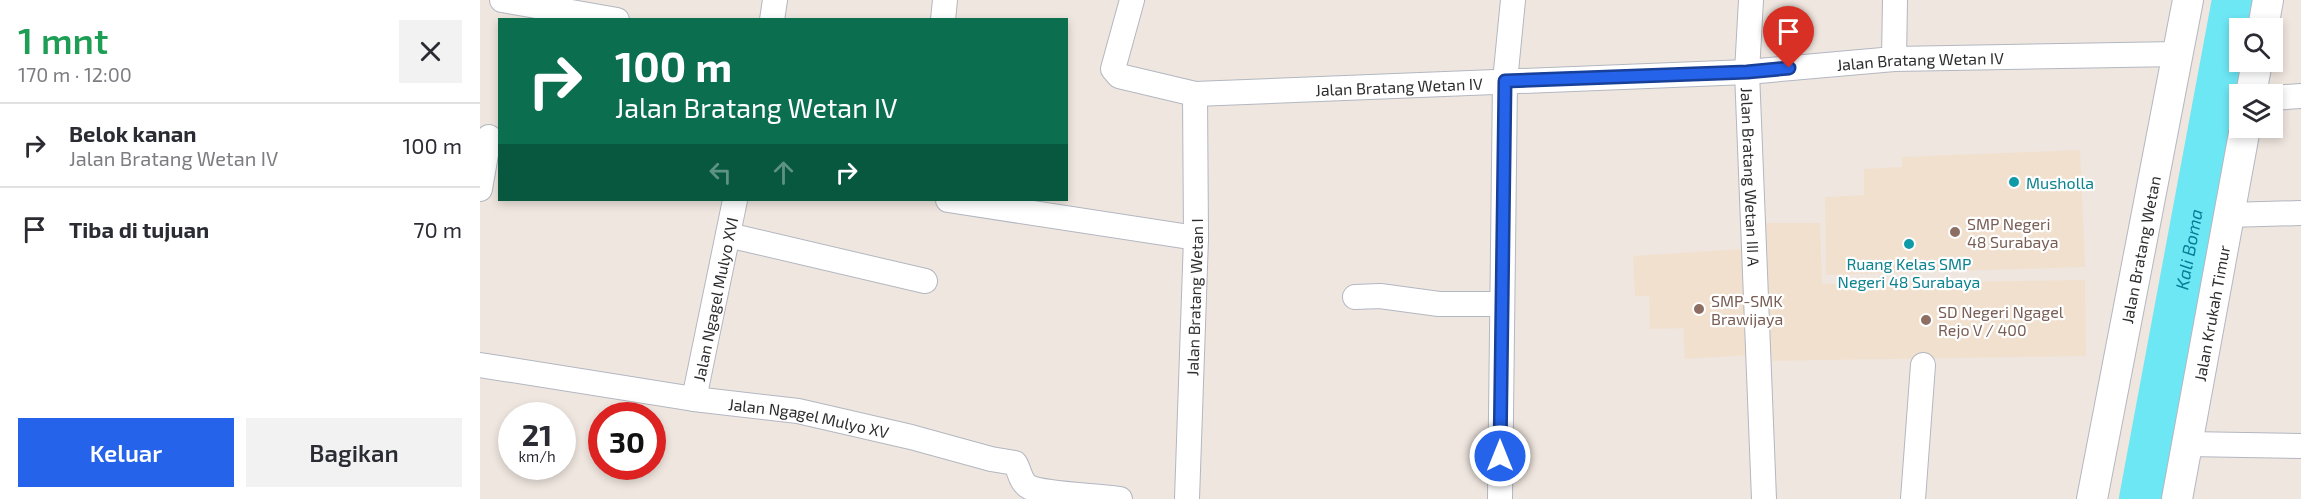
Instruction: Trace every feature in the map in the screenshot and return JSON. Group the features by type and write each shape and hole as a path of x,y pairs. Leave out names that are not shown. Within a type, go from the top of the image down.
{"street":[{"path":"502,0 593,8 613,18"},
{"path":"772,18 775,0"},
{"path":"943,18 945,0"},
{"name":"Jalan Bratang Wetan IV","path":"1132,0 1113,69 1119,76 1195,94 1747,72 1894,58 2178,54"},
{"path":"1500,499 1505,81 1513,0"},
{"name":"Jalan Bratang Wetan III A","path":"1751,0 1747,72 1764,499"},
{"path":"1894,58 1895,0"},
{"name":"Jalan Bratang Wetan","path":"2092,499 2188,0"},
{"path":"2265,18 2268,0"},
{"name":"Jalan Bratang Wetan I","path":"1188,499 1196,238 1195,94"},
{"path":"2283,97 2301,96"},
{"path":"480,189 490,137"},
{"name":"Jalan Krukah Timur","path":"2177,499 2243,138"},
{"name":"Jalan Ngagel Mulyo XVI","path":"694,399 735,201"},
{"path":"955,201 1196,238"},
{"path":"2229,215 2301,213"},
{"path":"728,235 925,281"},
{"path":"1355,297 1380,296 1439,304 1501,304"},
{"name":"Jalan Ngagel Mulyo XV","path":"480,365 694,399 789,409 1015,463 1022,480 1030,487 1120,499"},
{"path":"1914,499 1923,365"},
{"path":"2187,444 2301,446"}],"shaded area":[{"name":"SMP Negeri 48 Surabaya","path":"2080,150 2085,267 1826,275 1825,197 1864,195 1864,169 1902,167 1902,157"},
{"name":"SD Negeri Ngagel Rejo V / 400","path":"1765,223 1820,223 1822,284 2085,280 2086,356 1767,361"},
{"name":"SMP-SMK Brawijaya","path":"1743,249 1751,355 1685,359 1683,328 1650,329 1649,296 1635,296 1633,256"}],"waterway":[{"name":"Kali Boma","path":"2142,499 2235,0"}],"place":[{"name":"Musholla","path":"2014,182"},
{"name":"SMP Negeri 48 Surabaya","path":"1955,232"},
{"name":"Ruang Kelas SMP Negeri 48 Surabaya","path":"1909,244"},
{"name":"SMP-SMK Brawijaya","path":"1699,309"},
{"name":"SD Negeri Ngagel Rejo V / 400","path":"1926,320"}],"route":[{"path":"1500,456 1505,81 1747,72 1789,68"}]}
